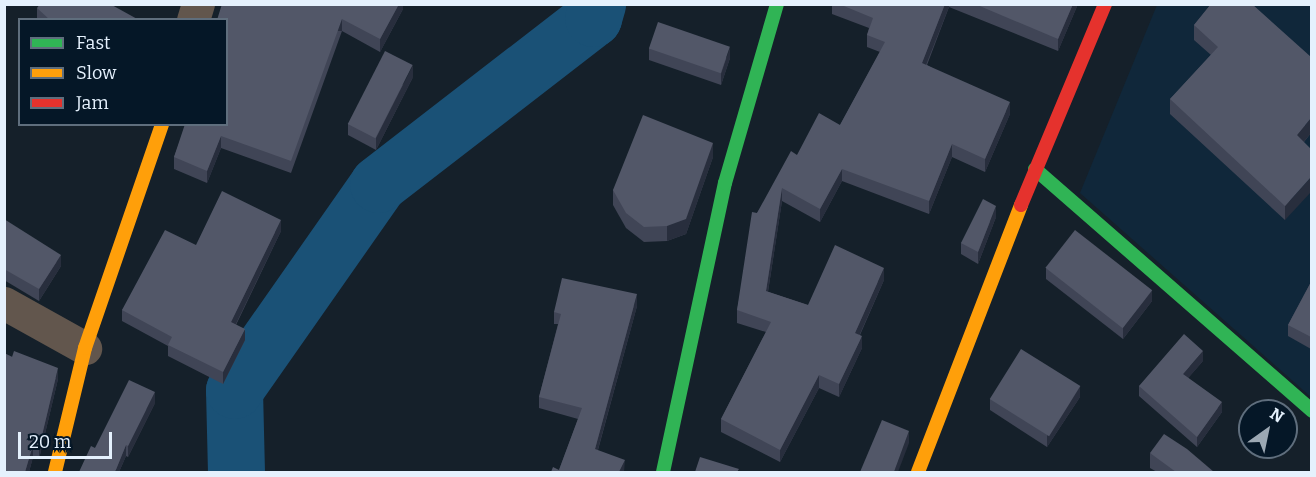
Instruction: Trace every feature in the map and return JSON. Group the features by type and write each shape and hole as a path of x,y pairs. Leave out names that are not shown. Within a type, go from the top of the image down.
{"street":[{"path":"663,472 725,183 777,4"},
{"path":"918,472 1035,170 1105,4"},
{"path":"55,472 85,348 161,126"},
{"path":"1035,170 1311,411"},
{"path":"4,303 85,348"}],"shaded area":[{"path":"1157,5 1311,5 1311,397 1080,193"}],"building":[{"path":"40,4 110,4 135,18 48,18 37,8"},
{"path":"222,4 399,4 380,39 342,19 291,161 221,136 207,171 174,157 184,126 228,126 228,18 218,18"},
{"path":"839,4 945,4 922,63 1010,102 985,159 952,144 929,201 842,169 820,209 782,188 766,291 808,305 835,245 884,268 855,333 862,336 839,384 819,375 780,450 721,419 771,322 737,310 752,212 757,213 791,151 797,155 819,113 840,125 885,42 867,35 873,18"},
{"path":"975,4 1073,4 1058,39"},
{"path":"1211,4 1252,4 1311,57 1311,118 1297,135 1311,149 1311,177 1285,206 1170,99 1218,47 1194,25"},
{"path":"658,22 730,47 721,73 649,48"},
{"path":"385,51 413,65 375,138 348,124"},
{"path":"643,115 713,143 686,219 667,226 644,227 626,213 613,190"},
{"path":"222,191 281,220 231,322 245,329 223,372 168,345 172,337 122,310 165,230 196,245"},
{"path":"983,199 996,206 978,252 961,243"},
{"path":"4,219 61,255 39,289 4,269"},
{"path":"1075,230 1152,290 1123,328 1045,268"},
{"path":"562,278 637,294 595,449 625,460 619,472 551,472 553,467 559,470 582,408 539,397 561,314 554,312"},
{"path":"1311,282 1311,337 1288,325"},
{"path":"1184,334 1203,351 1183,374 1222,402 1197,437 1139,386"},
{"path":"1021,349 1080,386 1049,436 990,399"},
{"path":"14,351 58,368 39,448 33,445 25,472 4,471 4,353 12,357"},
{"path":"129,380 155,392 128,446 126,445 115,472 79,472 91,446 95,448"},
{"path":"882,420 909,431 894,472 860,472"},
{"path":"1164,434 1187,449 1214,472 1176,472 1150,453"},
{"path":"700,457 739,469 737,472 695,472"}],"waterway":[{"path":"236,472 234,390 378,184 593,18 597,4"}],"traffic: fast":[{"path":"663,472 725,183 777,4"},
{"path":"1035,169 1312,411"}],"traffic: slow":[{"path":"55,472 85,348 161,126"},
{"path":"918,472 1021,205"}],"traffic: jam":[{"path":"1021,205 1105,4"}]}
